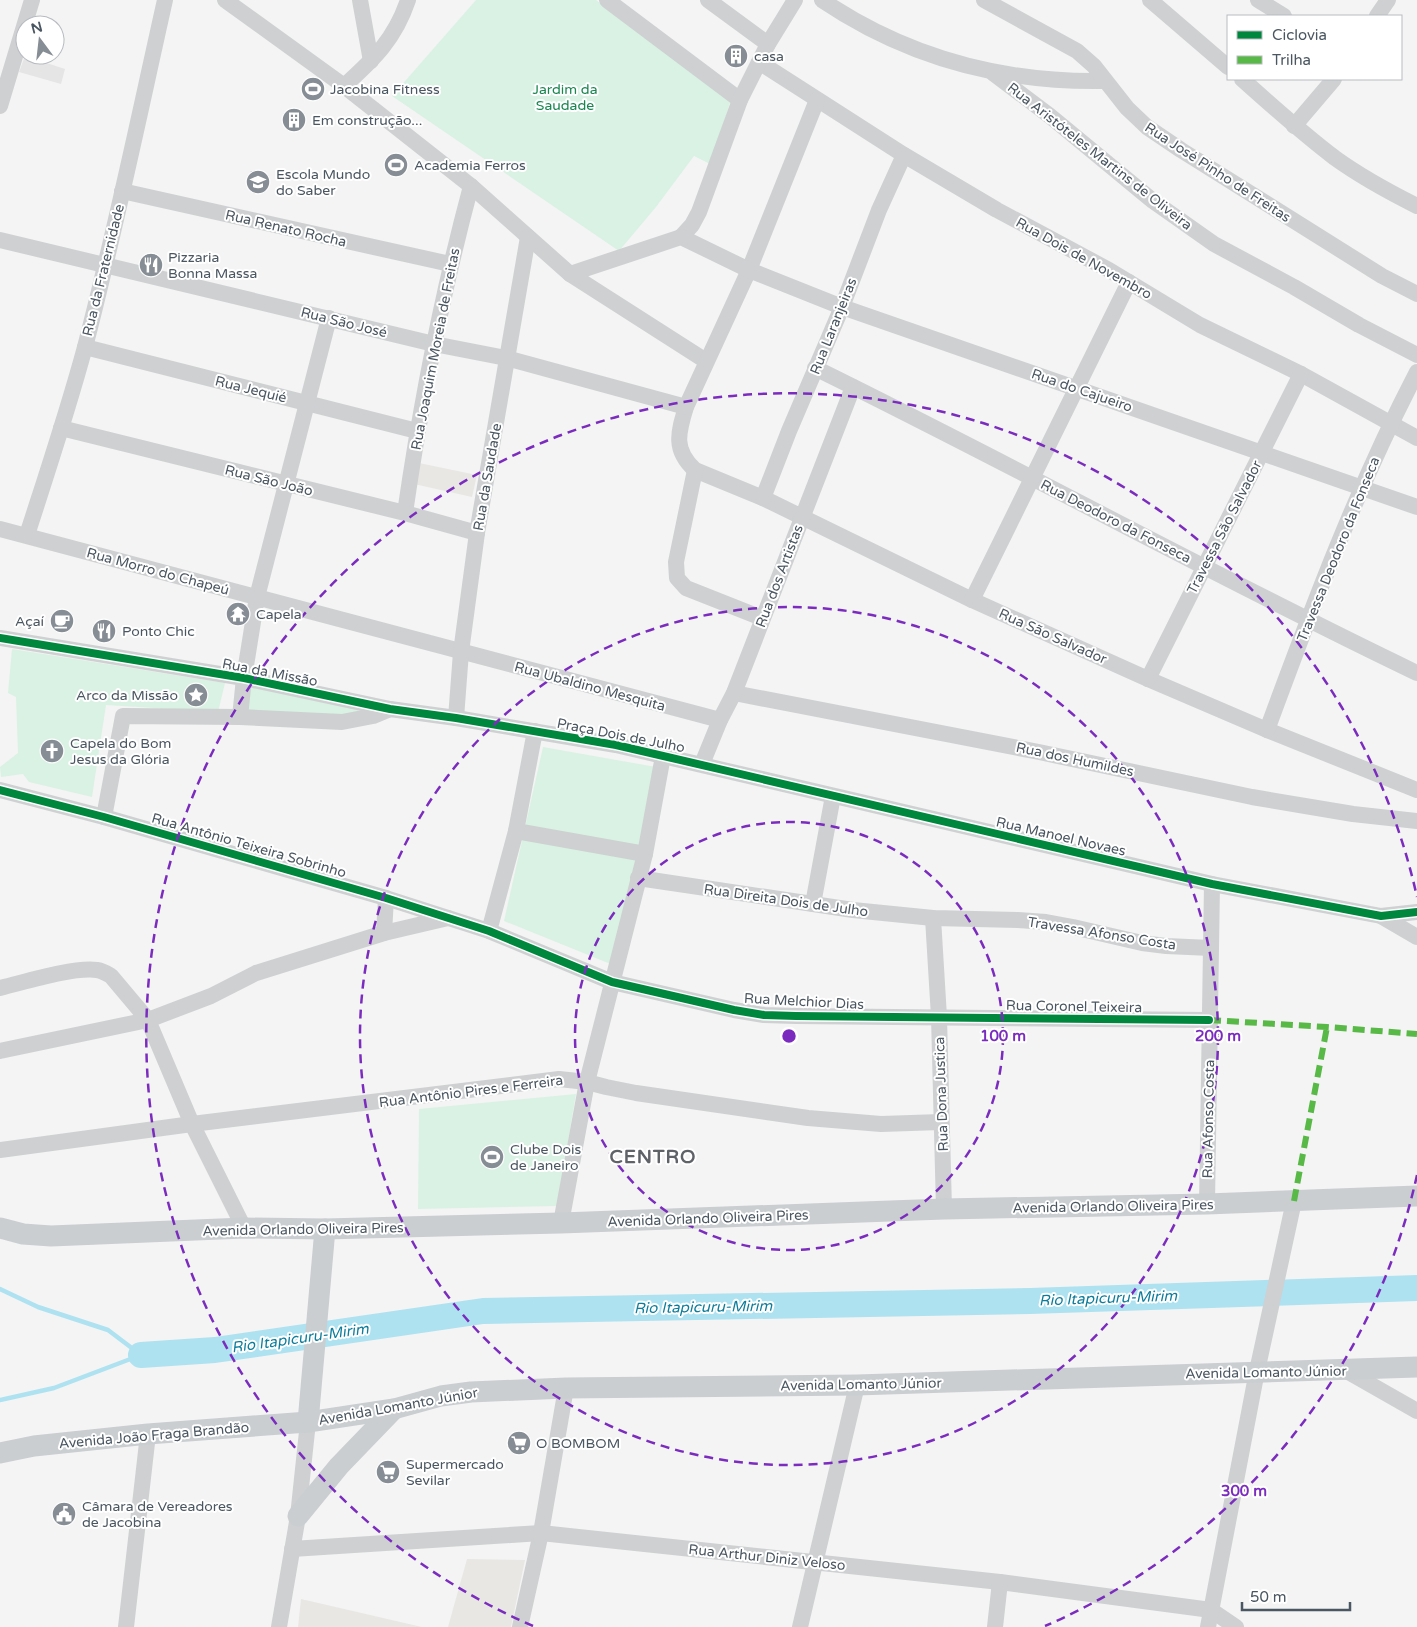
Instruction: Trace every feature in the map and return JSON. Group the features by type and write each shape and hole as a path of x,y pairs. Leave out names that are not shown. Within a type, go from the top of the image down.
{"main road":[{"name":"Avenida Orlando Oliveira Pires","path":"0,1228 22,1234 51,1236 244,1228 325,1229 560,1223 1417,1196"},
{"path":"309,1412 325,1229"},
{"name":"Avenida Lomanto Júnior","path":"309,1412 394,1409 441,1396 471,1392 566,1388 857,1385 1260,1363 1345,1370 1417,1367"},
{"path":"298,1516 339,1466 394,1409"},
{"name":"Avenida João Fraga Brandão","path":"0,1453 34,1446 148,1434 309,1412"}],"street":[{"path":"0,106 32,0"},
{"name":"Rua da Fraternidade","path":"27,535 84,347 122,191 165,0"},
{"path":"225,0 344,86 471,186 570,274 706,361"},
{"path":"360,0 371,61"},
{"path":"344,86 388,42 399,24 408,0"},
{"path":"607,0 740,100"},
{"path":"708,0 768,44"},
{"path":"570,274 680,237 692,225 699,212 740,100 768,44 794,0"},
{"path":"822,0 846,16 892,40 936,57 993,73 1044,79 1106,81"},
{"name":"Rua José Pinho de Freitas","path":"984,0 1058,40 1094,66 1127,108 1147,128 1382,276 1417,294"},
{"path":"1150,0 1227,66"},
{"path":"1258,0 1282,15"},
{"name":"Rua Dois de Novembro","path":"759,62 904,156 997,210 1129,282 1200,325 1301,374 1417,438"},
{"name":"Rua Aristóteles Martins de Oliveira","path":"993,73 1050,116 1153,201 1214,244 1417,354"},
{"path":"1243,80 1294,126 1336,159 1389,192 1417,206"},
{"path":"1294,126 1333,80"},
{"path":"762,618 686,588 677,578 676,562 695,470 686,462 679,444 679,430 686,407 706,361 749,270 817,100"},
{"name":"Rua Laranjeiras","path":"763,498 815,368 842,307 879,210 904,156"},
{"name":"Rua Joaquim Moreia de Freitas","path":"405,513 417,431 450,264 471,186"},
{"name":"Rua Renato Rocha","path":"122,191 450,264"},
{"name":"Rua da Saudade","path":"456,718 461,652 477,533 528,237"},
{"name":"Rua do Cajueiro","path":"680,237 749,270 842,307 1417,507"},
{"name":"Rua São José","path":"0,240 434,344 506,358 686,407"},
{"path":"972,600 1129,282"},
{"path":"240,717 244,678 258,597 329,318"},
{"name":"Rua Jequié","path":"84,347 417,431"},
{"name":"Rua Deodoro da Fonseca","path":"815,368 1308,620 1417,673"},
{"name":"Travessa Deodoro da Fonseca","path":"1267,730 1361,487 1390,423 1417,372"},
{"name":"Travessa São Salvador","path":"1148,679 1301,374"},
{"name":"Rua dos Artistas","path":"702,764 720,720 734,693 853,387"},
{"name":"Rua São João","path":"61,428 405,513 477,533"},
{"name":"Rua São Salvador","path":"695,470 763,498 972,600 1148,679 1267,730 1417,790"},
{"name":"Rua Morro do Chapeú","path":"0,529 461,652"},
{"name":"Rua da Missão","path":"0,638 244,678 390,709 535,730"},
{"name":"Rua Ubaldino Mesquita","path":"461,652 720,720"},
{"name":"Rua dos Humildes","path":"734,693 1039,752 1252,797 1353,814 1417,821"},
{"name":"Rua da Missão","path":"104,817 123,716 240,717 342,722 373,716 390,709"},
{"name":"Praça Dois de Julho","path":"489,931 516,831 535,730 702,764"},
{"name":"Praça Dois de Julho","path":"560,1223 587,1082 645,854 663,756"},
{"name":"Rua Manoel Novaes","path":"702,764 1212,884 1381,916 1417,912"},
{"name":"Rua Antônio Teixeira Sobrinho","path":"0,790 104,817 386,898 489,931"},
{"path":"813,904 833,796"},
{"path":"516,831 645,854"},
{"name":"Rua Direita Dois de Julho","path":"638,878 813,904 934,918"},
{"name":"Rua Afonso Costa","path":"1207,1204 1212,884"},
{"path":"384,933 386,898"},
{"path":"1381,916 1417,937"},
{"path":"0,1051 148,1020 211,996 256,973 384,933 450,918"},
{"name":"Travessa Afonso Costa","path":"934,918 1046,922 1142,943 1210,948"},
{"name":"Rua Dona Justica","path":"934,918 939,1017 944,1210"},
{"path":"489,931 612,982"},
{"path":"0,988 77,971 104,971 111,976 148,1020 192,1124 244,1228"},
{"name":"Rua Melchior Dias","path":"612,982 764,1015 939,1017"},
{"name":"Rua Coronel Teixeira","path":"939,1017 1209,1020"},
{"name":"Rua Antônio Pires e Ferreira","path":"0,1150 192,1124 559,1079 587,1082 636,1093 808,1118 881,1124 941,1122"},
{"path":"1208,1627 1294,1201"},
{"path":"1345,1370 1417,1411"},
{"path":"800,1627 857,1385"},
{"path":"520,1627 541,1532 566,1388"},
{"path":"279,1627 298,1516 309,1412"},
{"path":"126,1627 148,1434"},
{"name":"Rua Arthur Diniz Veloso","path":"292,1549 541,1532 1000,1582 1211,1610 1236,1627"},
{"path":"995,1627 1000,1582"}],"shaded area":[{"path":"22,65 53,65 65,69 61,84 19,72"},
{"path":"419,463 477,475 472,497 414,484"},
{"path":"467,1559 525,1560 511,1627 448,1627"},
{"path":"301,1599 422,1627 298,1627"}],"green space":[{"name":"Jardim da Saudade","path":"476,0 596,0 731,100 710,164 694,156 656,207 619,251 392,96"},
{"path":"12,649 225,683 218,712 106,705 92,797 29,782 23,774 1,777 0,767 18,753 16,697 8,693"},
{"path":"250,687 358,706 359,715 247,712"},
{"path":"543,747 656,767 613,965 504,921"},
{"name":"Clube Dois de Janeiro","path":"576,1094 557,1206 418,1209 419,1109"}],"waterway":[{"name":"Rio Itapicuru-Mirim","path":"141,1355 215,1350 483,1311 1030,1301 1417,1288"},
{"path":"0,1289 38,1307 108,1330 141,1355"},
{"name":"Rio Itapicuru-Mirim","path":"0,1400 54,1388 141,1355"}],"marked path":[{"path":"1209,1020 1417,1034"},
{"path":"1294,1201 1327,1027"}],"cycle path":[{"path":"0,638 244,678 390,709 616,745 1212,884 1381,916 1417,912"},
{"path":"0,790 104,817 386,898 489,931 612,982 734,1010 764,1015 796,1016 1209,1020"}],"place":[{"name":"casa","path":"736,56"},
{"name":"Jacobina Fitness","path":"313,89"},
{"name":"Em construção...","path":"294,120"},
{"name":"Academia Ferros","path":"396,165"},
{"name":"Escola Mundo do Saber","path":"258,182"},
{"name":"Pizzaria Bonna Massa","path":"151,265"},
{"name":"Capela","path":"238,614"},
{"name":"Açaí","path":"62,621"},
{"name":"Ponto Chic","path":"104,631"},
{"name":"Arco da Missão","path":"196,695"},
{"name":"Capela do Bom Jesus da Glória","path":"52,751"},
{"name":"Clube Dois de Janeiro","path":"492,1157"},
{"name":"O BOMBOM","path":"519,1443"},
{"name":"Supermercado Sevilar","path":"388,1472"},
{"name":"Câmara de Vereadores de Jacobina","path":"64,1514"}],"district":[{"name":"CENTRO","path":"653,1156"}]}
